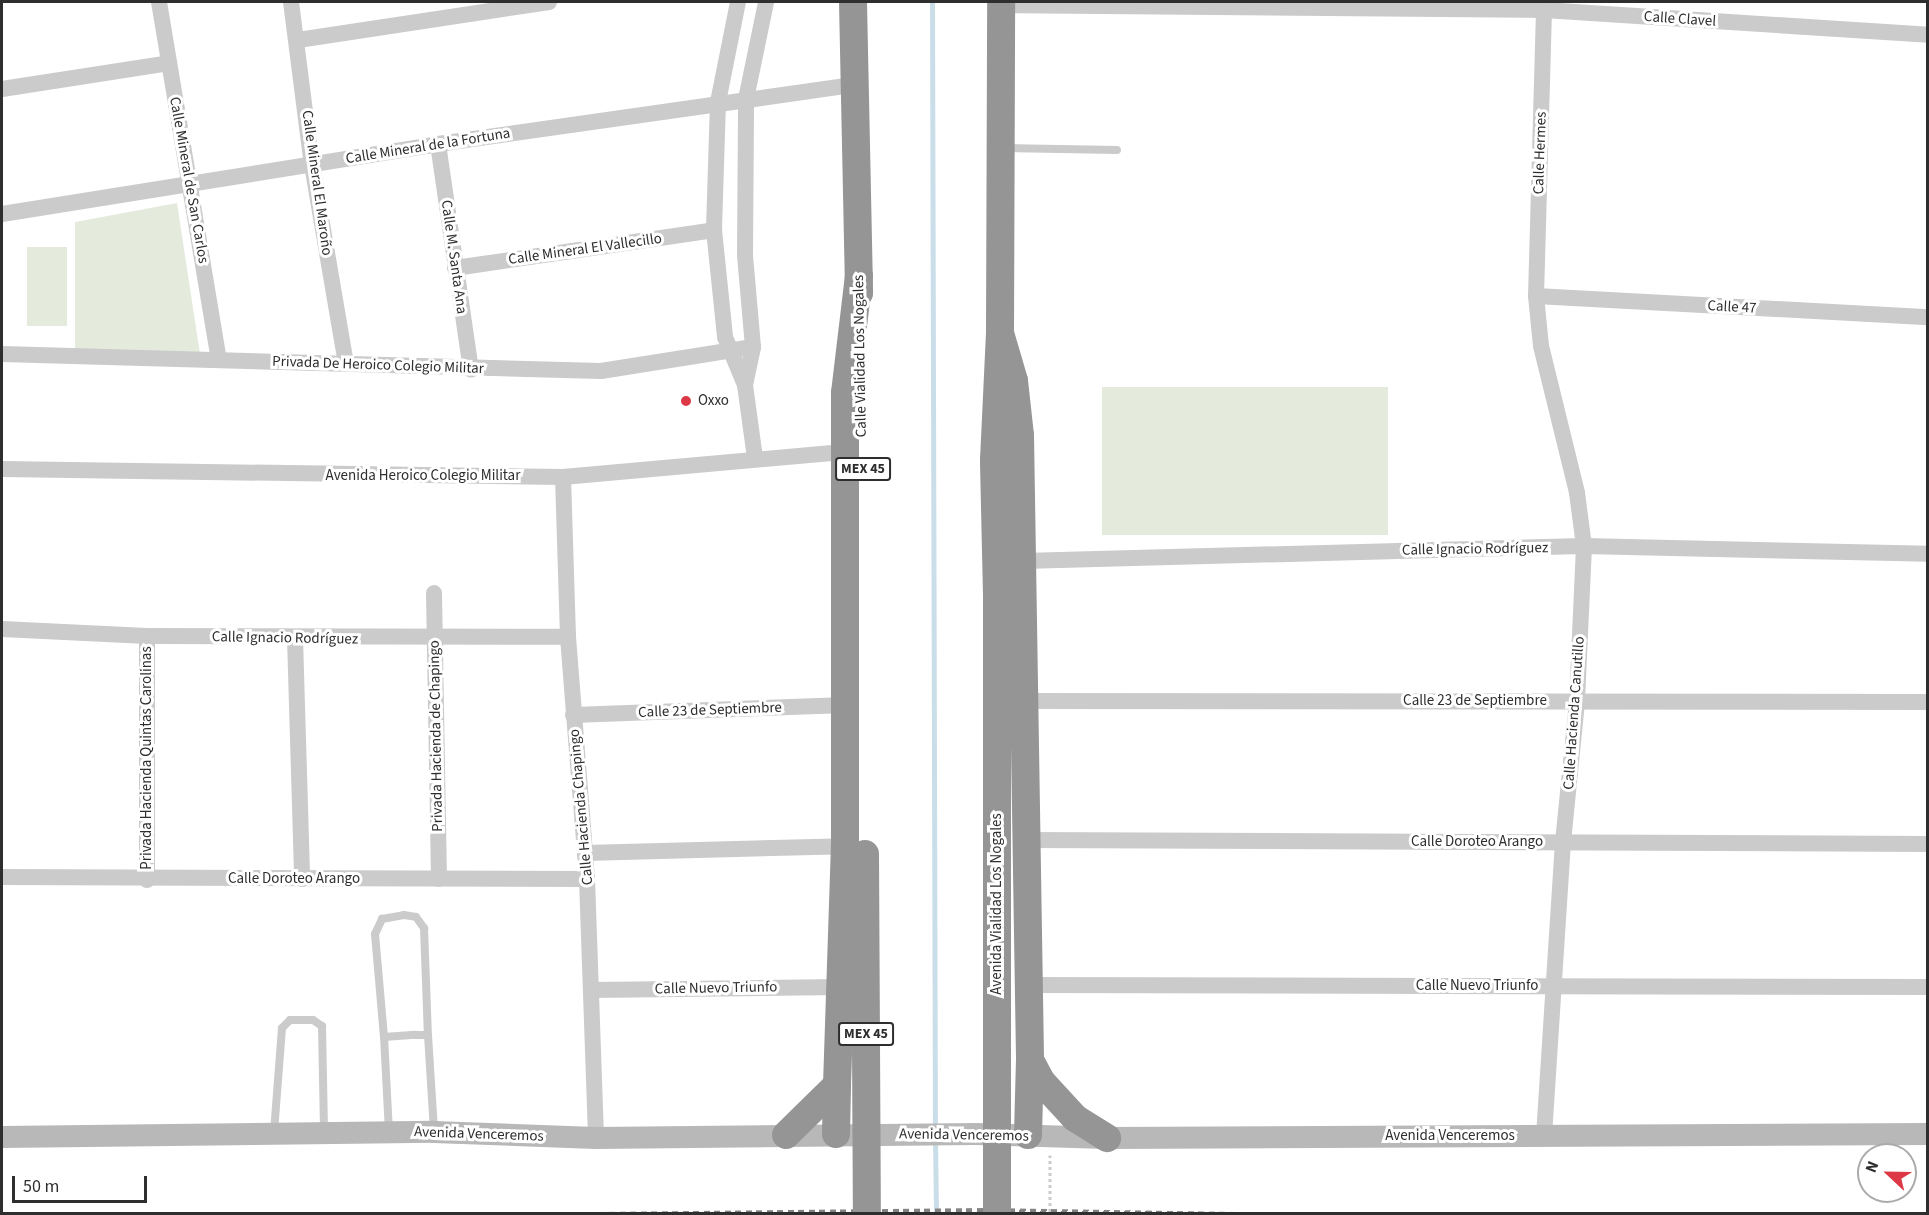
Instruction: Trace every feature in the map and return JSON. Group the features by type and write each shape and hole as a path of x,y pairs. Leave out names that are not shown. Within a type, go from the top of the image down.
{"highway":[{"name":"Calle Vialidad Los Nogales","path":"853,2 859,276 855,850"},
{"path":"1001,3 1000,333 1018,410 1023,561 1022,701 1027,985 1030,1060 1039,1135"},
{"path":"836,1134 840,987 855,850 846,705 843,452 845,393 859,276"},
{"name":"Avenida Vialidad Los Nogales","path":"997,1214 997,595 994,460 1000,333"},
{"name":"MEX 45","path":"855,850 867,1214"},
{"path":"1030,1060 1041,1081 1075,1118 1107,1138"},
{"path":"786,1135 837,1084"}],"street":[{"name":"Calle Mineral de San Carlos","path":"159,2 192,186 219,359"},
{"name":"Calle Mineral El Maroño","path":"291,2 298,40 312,165 346,364"},
{"path":"298,40 549,2"},
{"path":"738,2 718,102 714,230 719,300 729,351 746,385"},
{"path":"755,458 746,385 753,347 745,255 746,99 766,2"},
{"name":"Calle Clavel","path":"1001,3 1500,5 1545,10 1928,35"},
{"name":"Calle Hermes","path":"1536,296 1545,10"},
{"path":"2,89 169,63"},
{"name":"Calle Mineral de la Fortuna","path":"2,214 192,186 438,144 718,102 855,85"},
{"name":"Calle M. Santa Ana","path":"438,144 471,370"},
{"name":"Calle Mineral El Vallecillo","path":"455,268 714,230"},
{"name":"Calle 47","path":"1536,296 1928,317"},
{"name":"Calle Hacienda Canutillo","path":"1536,296 1541,346 1577,493 1584,546 1577,702 1563,842 1545,1135"},
{"name":"Privada De Heroico Colegio Militar","path":"2,354 219,359 471,370 601,371 753,347"},
{"name":"Avenida Heroico Colegio Militar","path":"2,469 563,477 755,458 843,452"},
{"name":"Calle Hacienda Chapingo","path":"563,477 568,637 587,879 596,1138"},
{"name":"Calle Ignacio Rodríguez","path":"1023,561 1584,546 1928,554"},
{"name":"Privada Hacienda de Chapingo","path":"434,593 439,879"},
{"name":"Calle Ignacio Rodríguez","path":"2,629 147,636 434,639 568,637"},
{"name":"Privada Hacienda Quintas Carolinas","path":"147,636 147,880"},
{"path":"295,638 302,879"},
{"name":"Calle 23 de Septiembre","path":"1022,701 1928,702"},
{"name":"Calle 23 de Septiembre","path":"573,715 846,705"},
{"name":"Calle Doroteo Arango","path":"1026,840 1928,844"},
{"path":"585,853 855,850"},
{"name":"Calle Doroteo Arango","path":"2,877 147,880 587,879"},
{"name":"Calle Nuevo Triunfo","path":"1027,985 1928,987"},
{"name":"Calle Nuevo Triunfo","path":"591,990 840,987"},
{"name":"Avenida Venceremos","path":"2,1137 389,1132 596,1138 836,1134 976,1134 1107,1138 1928,1134"}],"lane":[{"path":"1001,148 1117,150"},
{"path":"389,1132 375,934 382,919 404,915 416,917 424,928 434,1132"},
{"path":"274,1133 279,1035 290,1020 313,1020 322,1026 324,1133"},
{"path":"384,1037 428,1035"}],"path":[{"path":"1039,1135 1050,1214"}],"shaded area":[{"path":"177,203 200,354 75,349 75,222"},
{"path":"27,247 67,247 67,326 27,326"},
{"path":"1102,387 1388,387 1388,535 1102,535"}],"waterway":[{"path":"932,2 935,1128"},
{"path":"935,1140 936,1214"}],"railway":[{"path":"599,1214 988,1210 1236,1214"}],"place":[{"name":"Oxxo","path":"686,401"}]}
